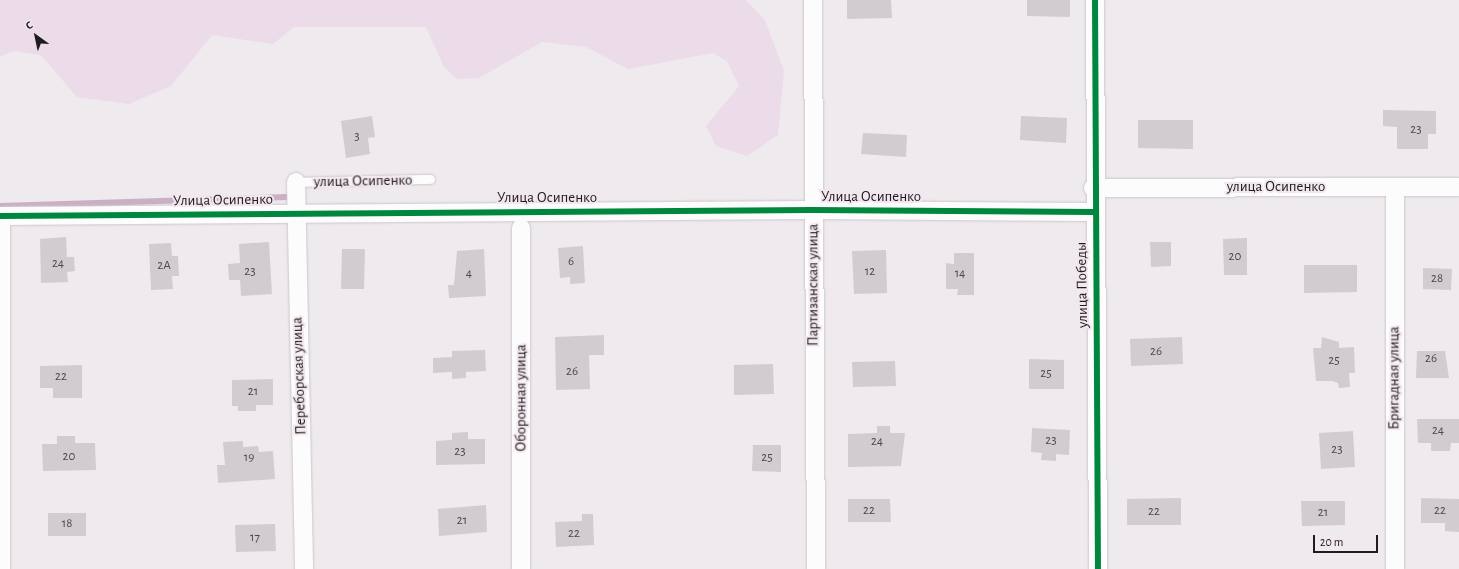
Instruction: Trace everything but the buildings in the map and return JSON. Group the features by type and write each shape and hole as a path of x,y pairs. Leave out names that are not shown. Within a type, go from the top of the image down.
{"street":[{"name":"Партизанская улица","path":"813,0 812,210 816,569"},
{"name":"улица Победы","path":"1095,0 1093,188 1098,569"},
{"name":"Переборская улица","path":"296,182 295,212 304,569"},
{"name":"Бригадная улица","path":"1394,187 1395,569"},
{"name":"улица Осипенко","path":"1093,188 1459,187"},
{"name":"Улица Осипенко","path":"0,216 295,212 812,210 1094,212"},
{"path":"0,216 1,569"},
{"name":"Оборонная улица","path":"521,228 521,569"}],"lane":[{"name":"улица Осипенко","path":"296,182 430,179"}],"shaded area":[{"path":"0,0 746,0 765,20 784,71 778,135 747,156 716,146 706,126 739,86 727,61 713,53 628,69 586,47 542,42 479,78 457,79 444,67 426,27 294,27 273,44 212,35 171,86 129,104 77,97 41,55 13,51 0,57"}],"waterway":[{"path":"0,206 288,197"}],"cycle path":[{"path":"1095,0 1098,569"},
{"path":"0,216 812,210 1094,212"}]}
